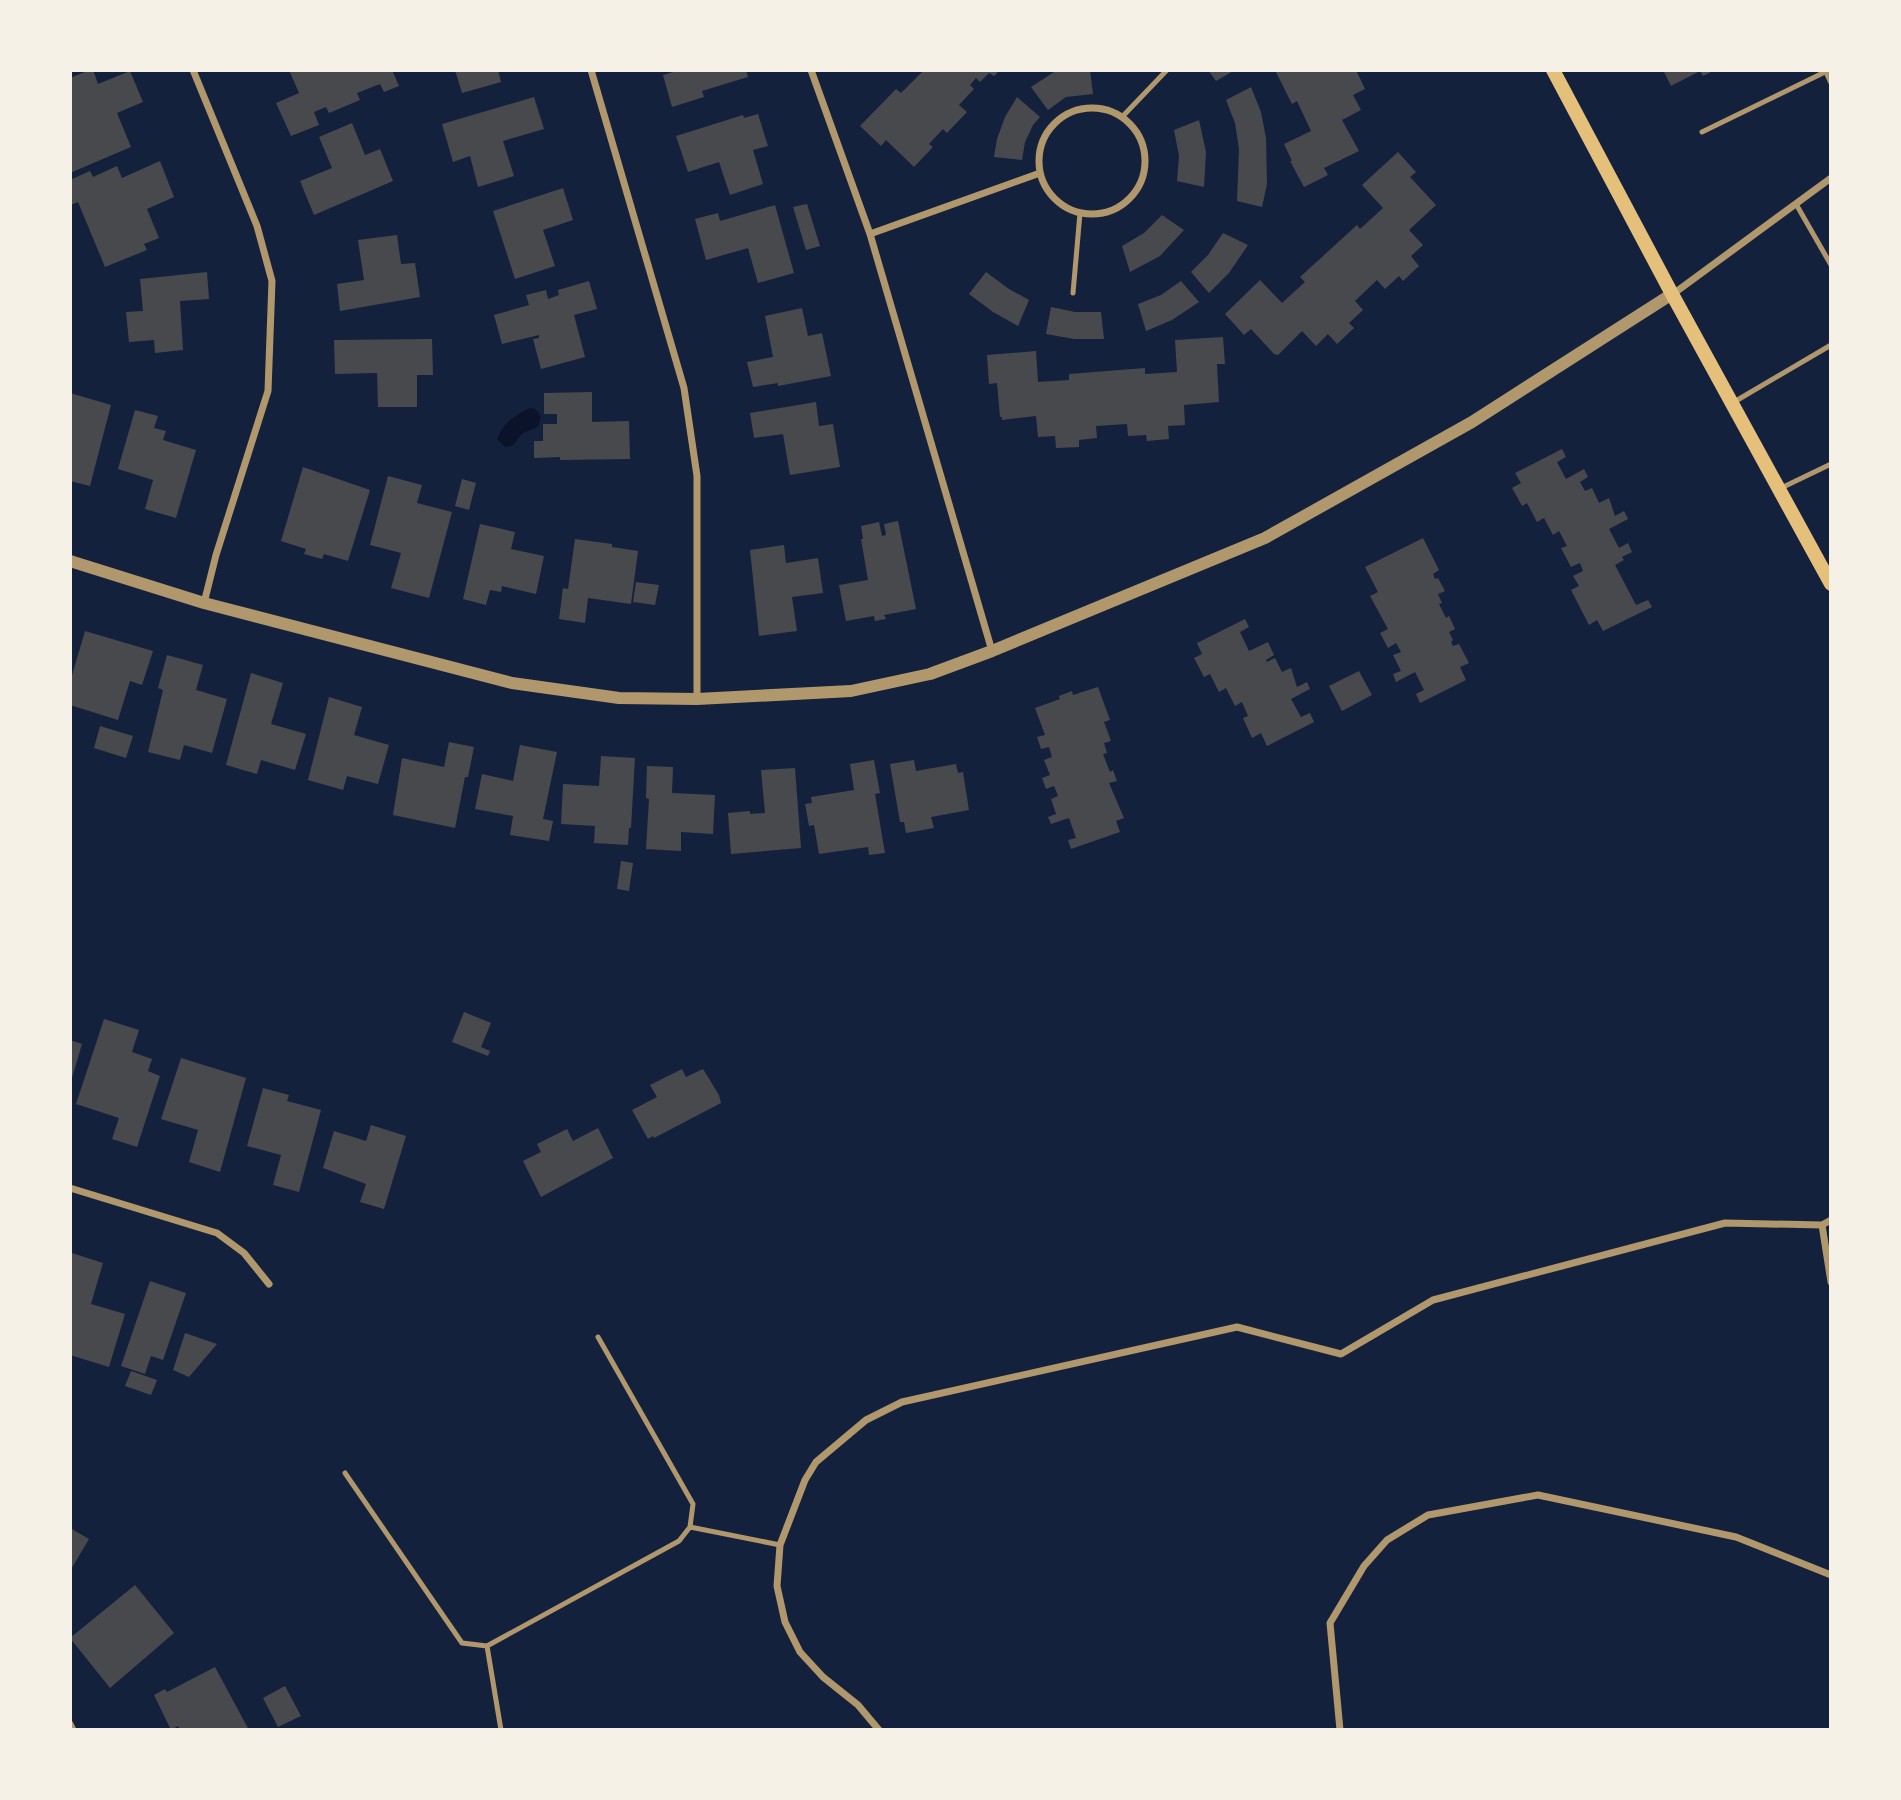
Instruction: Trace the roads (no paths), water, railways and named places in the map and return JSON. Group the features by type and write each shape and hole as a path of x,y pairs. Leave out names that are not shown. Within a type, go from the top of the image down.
{"main road":[{"path":"1553,70 1831,584"}],"street":[{"path":"193,70 257,226 272,281 268,390 216,555 204,603"},
{"path":"591,70 684,388 697,476 697,699"},
{"path":"811,70 870,234 903,340 992,652"},
{"path":"1087,108 1105,109 1122,117 1134,128 1142,142 1144,175 1137,190 1120,206 1097,214 1080,213 1066,208 1055,199 1040,173 1039,155 1045,138 1055,123 1070,113 1087,108"},
{"path":"870,234 1040,173"},
{"path":"70,561 204,603 512,683 604,697 697,699 851,691 930,674 992,652 1265,538 1472,422 1672,294 1831,178"},
{"path":"70,1188 217,1233 244,1253 269,1284"},
{"path":"879,1730 858,1705 822,1677 800,1652 785,1622 777,1586 780,1545 805,1480 816,1462 866,1420 902,1402 1237,1327 1341,1354 1433,1300 1725,1223 1822,1225 1831,1220"},
{"path":"1822,1225 1831,1282"},
{"path":"1340,1730 1330,1623 1364,1566 1387,1540 1428,1515 1538,1495 1736,1537 1831,1575"},
{"path":"70,1724 73,1730"}],"lane":[{"path":"1122,117 1167,70"},
{"path":"1702,132 1825,71 1831,83"},
{"path":"1796,204 1831,265"},
{"path":"1073,293 1080,213"},
{"path":"1732,402 1831,345"},
{"path":"1779,489 1831,464"},
{"path":"345,1473 462,1643 488,1646 679,1541 690,1527 693,1504 598,1338"},
{"path":"690,1527 780,1545"},
{"path":"488,1646 501,1730"}],"water":[{"path":"530,408 535,409 541,416 538,427 523,433 512,446 505,447 497,439 503,428"}]}
